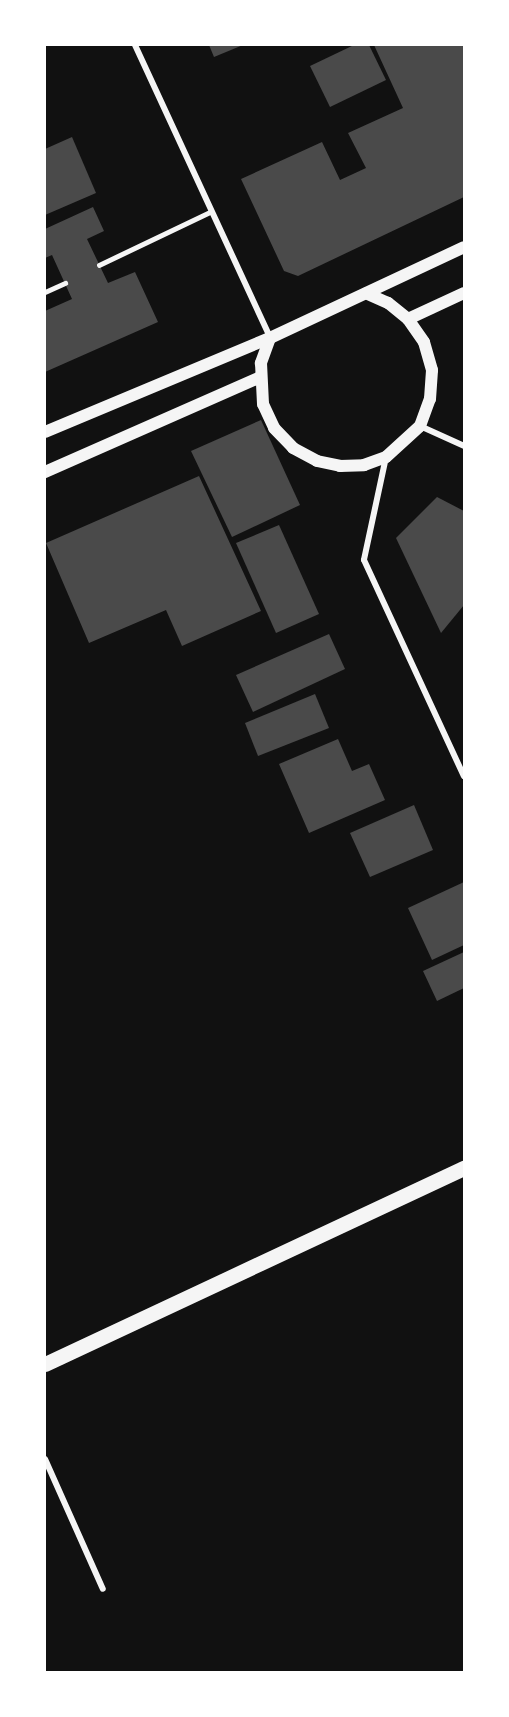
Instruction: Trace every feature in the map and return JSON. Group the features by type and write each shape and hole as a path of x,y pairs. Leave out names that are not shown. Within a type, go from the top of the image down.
{"main road":[{"path":"45,432 270,338 464,247"},
{"path":"270,338 260,377 267,412 274,428 293,448 317,461 340,466 364,465 386,457 420,426 430,399 432,370 424,342 408,319 388,303 366,293"},
{"path":"408,319 464,293"},
{"path":"45,472 260,377"},
{"path":"45,1364 464,1168"}],"street":[{"path":"135,45 270,338"},
{"path":"420,426 464,446"},
{"path":"386,457 364,560 464,776"},
{"path":"45,1459 103,1589"}],"lane":[{"path":"99,265 210,212"},
{"path":"45,292 65,283"}],"building":[{"path":"209,45 243,45 214,57"},
{"path":"354,45 369,45 386,80 330,107 310,66"},
{"path":"374,45 463,45 464,197 298,276 284,271 241,179 322,142 340,180 366,168 348,133 403,108"},
{"path":"72,137 96,193 45,215 45,149"},
{"path":"93,207 104,231 87,239 108,283 135,272 158,322 45,372 45,311 72,299 52,255 45,258 45,229"},
{"path":"261,420 300,505 232,537 191,451"},
{"path":"199,476 261,611 182,646 166,610 89,643 46,543"},
{"path":"437,497 464,511 464,605 441,633 396,538"},
{"path":"279,525 319,614 276,633 236,543"},
{"path":"329,634 345,669 253,712 236,675"},
{"path":"315,694 329,728 258,756 245,723"},
{"path":"338,739 352,771 369,764 385,800 309,833 279,764"},
{"path":"414,805 433,850 370,877 350,833"},
{"path":"464,882 464,945 432,960 408,908"},
{"path":"464,952 464,988 437,1001 423,971"}]}
